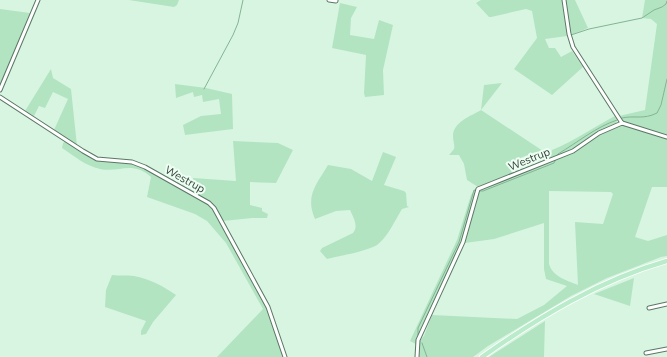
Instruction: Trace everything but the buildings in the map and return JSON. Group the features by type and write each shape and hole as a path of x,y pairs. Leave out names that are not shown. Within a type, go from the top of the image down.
{"main road":[{"path":"482,357 527,327 583,295 630,273 667,261"}],"street":[{"path":"0,90 38,0"},
{"path":"329,0 336,0"},
{"path":"564,0 572,47 622,122 667,137"},
{"name":"Westrup","path":"0,97 83,152 97,159 132,162 145,167 209,203 214,208 268,307 285,357"},
{"name":"Westrup","path":"417,357 418,340 463,242 478,189 573,151 599,133 622,122"},
{"path":"649,308 667,304"},
{"path":"646,353 667,349"}],"green space":[{"path":"129,0 179,0 177,5 174,7"},
{"path":"481,0 562,0 567,36 545,39 549,48 555,48 561,57 572,51 583,67 552,95 514,69 537,38 532,11 526,9 489,17 476,3"},
{"path":"565,0 575,0 588,28 571,35"},
{"path":"645,0 667,0 667,136 623,121 619,116 645,110 657,24 651,19 642,18"},
{"path":"340,3 357,7 351,18 350,35 374,39 379,20 393,25 383,70 384,95 365,97 366,55 332,48"},
{"path":"0,9 30,13 0,88"},
{"path":"51,69 53,78 71,89 77,146 54,130 68,99 53,92 45,108 39,106 34,116 25,111"},
{"path":"502,83 481,110 484,85"},
{"path":"175,84 206,88 232,94 233,129 185,135 183,125 201,116 221,114 219,99 203,102 202,95 194,97 193,92 176,98"},
{"path":"481,110 546,153 551,153 552,150 615,116 617,121 565,153 541,162 535,152 508,163 512,173 478,187 467,180 464,164 459,155 449,155 454,149 453,136 456,127 463,120"},
{"path":"624,125 667,138 667,187 652,187 635,237 648,241 667,235 667,256 607,278 571,296 488,346 473,357 418,357 420,340 424,336 432,315 517,319 544,305 567,286 546,279 544,269 544,223 494,239 465,243 480,190 573,152 606,130","holes":["549,191 611,192 613,194 603,224 575,222 578,285 560,278 549,264"]},
{"path":"66,141 97,160 132,163 145,168 202,200 214,210 267,307 284,357 217,357 263,309 226,243 207,221 195,214 147,197 151,177 144,172 132,168 107,170 95,168 62,148 63,143"},
{"path":"233,141 278,143 293,150 276,183 250,182 250,205 262,208 262,211 268,214 267,218 223,221 216,208 196,194 193,178 236,181"},
{"path":"383,152 396,157 384,185 404,191 406,193 407,206 409,207 402,209 388,233 377,245 327,259 320,251 322,248 353,233 355,230 355,224 350,210 336,211 315,219 311,204 313,191 316,185 328,165 351,169 372,181"},
{"path":"475,189 477,189 462,242 416,344 410,341 457,240 471,195"},
{"path":"112,275 134,276 145,279 176,295 153,322 146,334 141,335 141,331 146,321 105,307 106,290"},
{"path":"634,278 630,306 594,294"},
{"path":"545,321 544,357 489,357 495,353"}],"waterway":[{"path":"204,89 233,35 238,23 243,0"},
{"path":"571,35 589,29 642,18 654,10 662,7 667,1"},
{"path":"622,118 643,117 657,113 661,105 667,79"},
{"path":"557,157 558,154 587,135 617,120"},
{"path":"479,191 483,191 554,163 556,159"},
{"path":"418,335 418,328 459,242 474,190 477,191"},
{"path":"422,343 427,357"}]}
